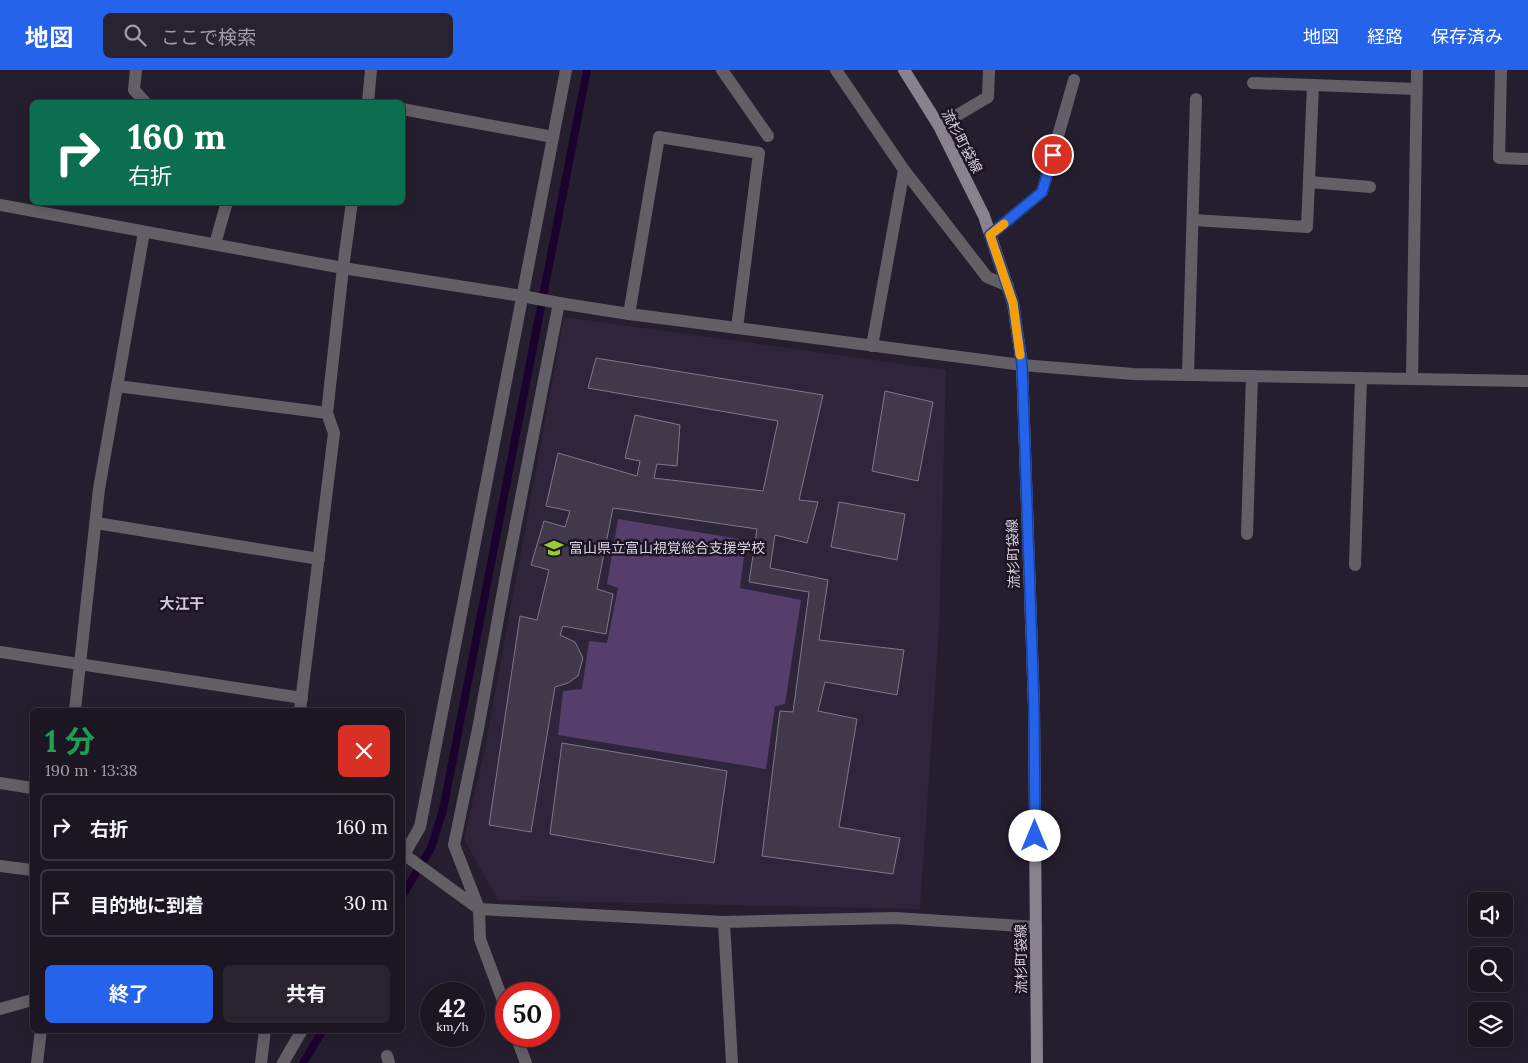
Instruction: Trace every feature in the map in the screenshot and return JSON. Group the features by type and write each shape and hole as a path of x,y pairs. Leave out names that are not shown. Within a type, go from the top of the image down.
{"main road":[{"name":"流杉町袋線","path":"904,70 939,126 984,216 1013,303 1022,365 1034,706 1037,1063"}],"street":[{"path":"136,70 134,90 143,100"},
{"path":"368,100 371,70"},
{"path":"405,852 420,827 566,70"},
{"path":"722,70 768,136"},
{"path":"836,70 904,170 987,278 1008,286"},
{"path":"939,126 988,97 989,70"},
{"path":"1412,379 1417,70"},
{"path":"1501,70 1499,158 1528,159"},
{"path":"990,235 1042,192 1074,80"},
{"path":"1253,83 1416,89"},
{"path":"1193,220 1307,227 1313,86"},
{"path":"1188,375 1196,99"},
{"path":"405,110 553,136"},
{"path":"629,314 659,137 759,153 737,328"},
{"path":"872,346 904,170"},
{"path":"1309,182 1370,187"},
{"path":"0,205 343,268 558,303 1022,365 1133,374 1528,381"},
{"path":"215,244 226,205"},
{"path":"0,652 80,664 301,704 334,433 327,413 352,205"},
{"path":"75,708 99,489 144,232"},
{"path":"496,982 480,939 480,909 454,845 478,729 558,303"},
{"path":"1247,534 1252,376"},
{"path":"1355,565 1361,378"},
{"path":"117,386 327,413"},
{"path":"96,523 319,559"},
{"path":"0,783 30,788"},
{"path":"405,856 480,909 724,922 895,918 1036,927"},
{"path":"0,866 30,870"},
{"path":"724,922 732,1063"},
{"path":"0,1008 30,1000"},
{"path":"37,1063 41,1033"},
{"path":"261,1063 265,1033"},
{"path":"283,1063 300,1033"},
{"path":"520,1047 526,1063"}],"shaded area":[{"path":"564,317 946,370 939,629 920,909 498,900 464,839 485,748"},
{"path":"618,519 746,540 740,588 801,600 785,704 775,706 766,769 558,735 563,691 582,689 589,641 607,643 618,588 607,584"}],"building":[{"path":"596,358 823,395 799,500 818,502 807,543 775,535 770,568 828,580 819,640 904,650 897,695 825,682 818,711 857,719 839,827 900,838 893,874 762,856 780,711 793,712 809,592 749,582 757,529 613,508 597,589 613,594 606,634 563,626 560,635 575,642 583,658 578,676 568,683 555,687 531,832 489,825 520,616 537,620 549,570 531,565 544,521 565,527 570,511 546,506 558,453 637,476 640,461 625,458 635,415 680,425 677,466 657,464 654,478 763,491 778,421 588,388"},
{"path":"885,391 933,402 918,481 872,471"},
{"path":"839,502 905,514 897,560 831,547"},
{"path":"562,743 727,771 714,863 550,834"}],"waterway":[{"path":"405,891 431,848 443,810 587,70"},
{"path":"303,1063 321,1033"}],"slow traffic":[{"path":"1004,224 990,235 1013,303 1020,355"}],"place":[{"name":"富山県立富山視覚総合支援学校","path":"554,548"}],"district":[{"name":"大江干","path":"182,603"}],"route":[{"path":"1035,836 1034,706 1022,365 1013,303 990,235 1042,192 1053,155"}]}
